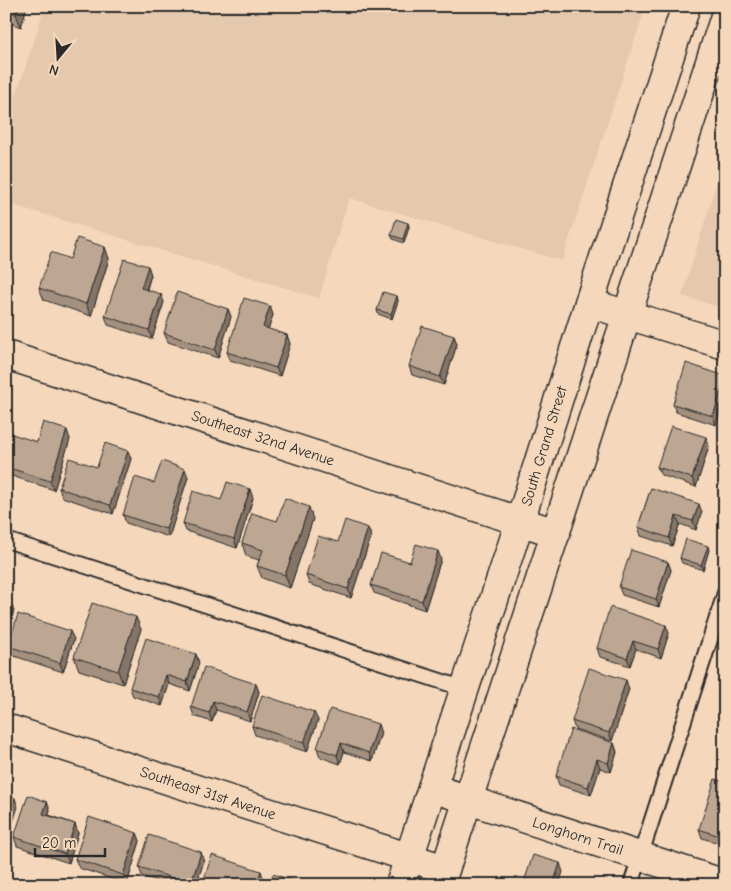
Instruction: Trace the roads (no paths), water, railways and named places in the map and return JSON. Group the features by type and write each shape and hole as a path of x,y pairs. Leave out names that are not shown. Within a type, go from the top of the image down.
{"main road":[{"name":"South Grand Street","path":"400,885 686,6"},
{"path":"443,877 725,16"},
{"path":"589,303 725,345"},
{"name":"Southeast 32nd Avenue","path":"6,355 556,533"},
{"name":"Southeast 31st Avenue","path":"6,728 409,858 443,877"},
{"name":"Longhorn Trail","path":"432,788 725,884"}],"lane":[{"path":"6,540 465,689"},
{"path":"631,885 725,593"}]}
